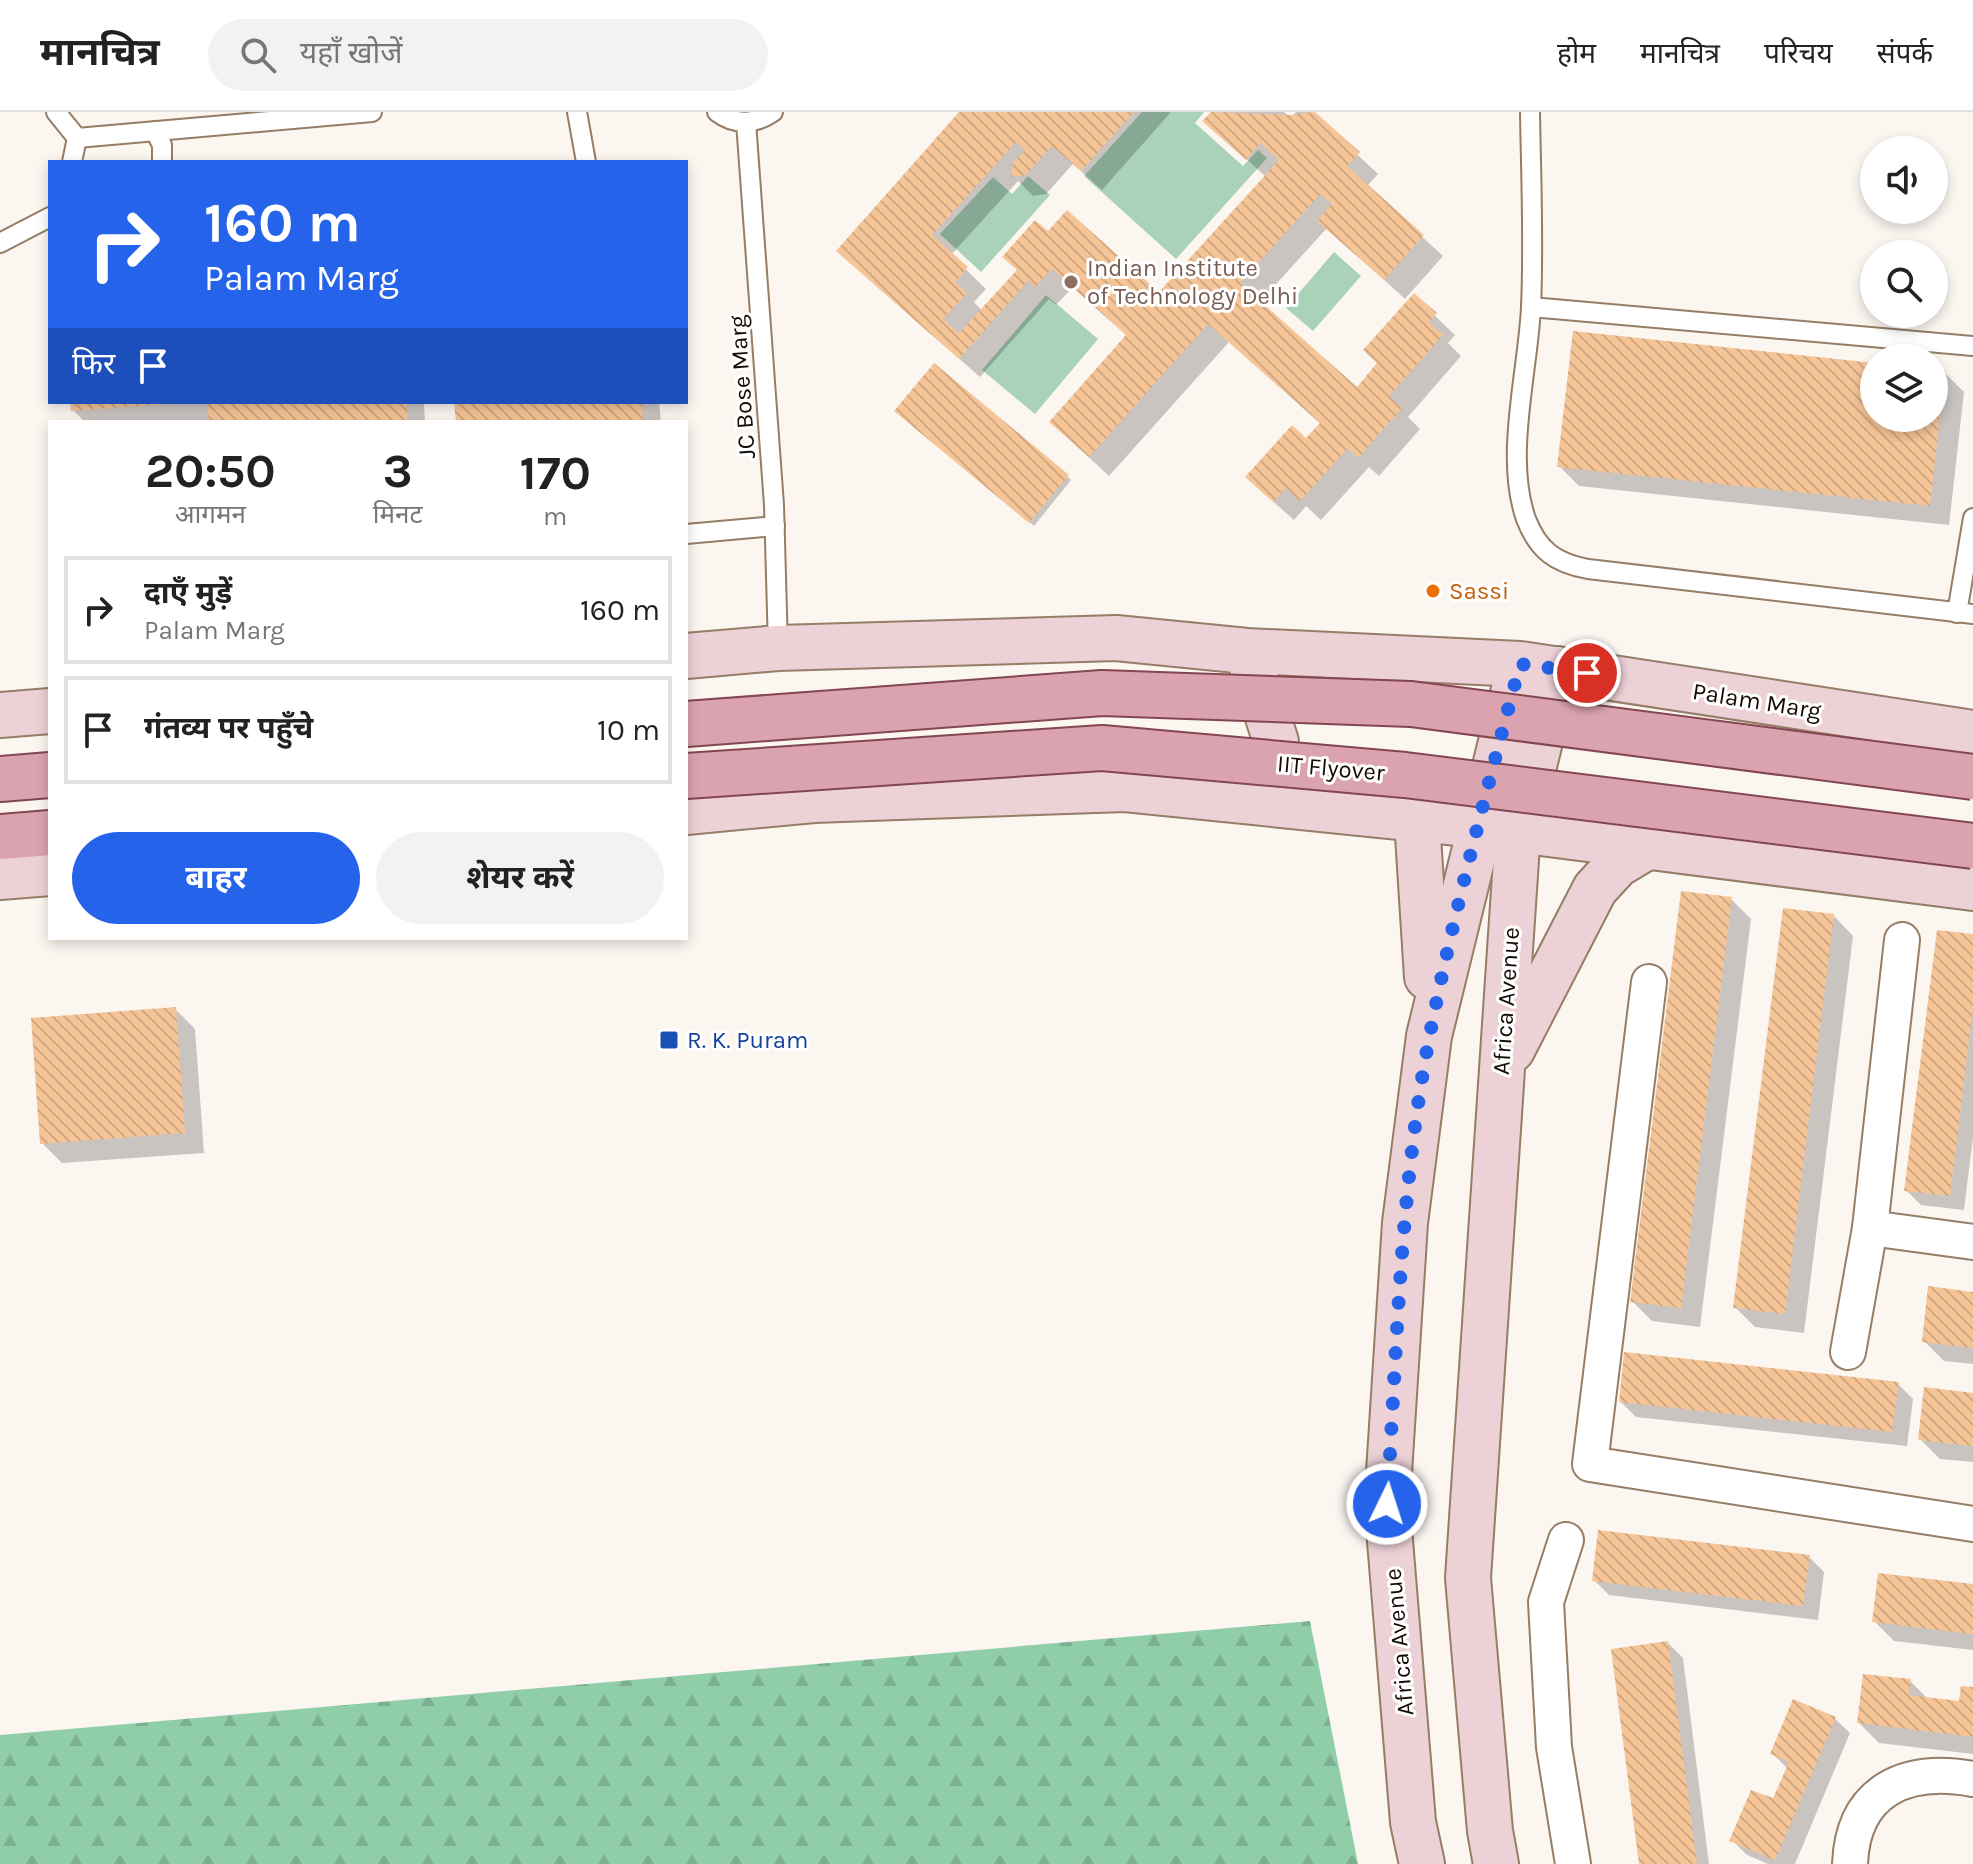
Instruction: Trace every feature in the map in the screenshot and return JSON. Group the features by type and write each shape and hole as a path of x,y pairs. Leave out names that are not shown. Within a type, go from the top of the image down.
{"main road":[{"name":"Palam Marg","path":"688,656 778,648 1116,638 1247,651 1540,666 1973,733"},
{"path":"1229,800 1267,777 1276,742 1247,651"},
{"name":"Africa Avenue","path":"1422,1864 1413,1822 1387,1504 1405,1223 1429,1036 1498,828 1540,666"},
{"path":"688,724 1102,693 1411,704 1973,777"},
{"path":"0,715 48,711"},
{"name":"IIT Flyover","path":"688,776 1102,748 1405,775 1973,846"},
{"path":"0,779 48,775"},
{"path":"688,812 814,800 1125,789 1498,828 1973,888"},
{"path":"1417,820 1429,1036"},
{"name":"Africa Avenue","path":"1496,1864 1490,1831 1468,1578 1502,1071 1498,828"},
{"path":"0,837 48,833"},
{"path":"1502,1071 1595,889 1617,865 1647,847"},
{"path":"0,877 48,873"}],"street":[{"path":"1848,1352 1870,1228 1902,940"},
{"path":"1649,982 1590,1464 1973,1524"},
{"path":"1870,1228 1973,1242"},
{"path":"1566,1540 1546,1602 1554,1747 1573,1864"},
{"path":"1850,1864 1851,1846 1860,1820 1884,1788 1940,1773 1973,1779"}],"lane":[{"path":"56,112 77,138"},
{"path":"77,138 372,112"},
{"path":"577,112 586,160"},
{"path":"717,112 734,121 746,122 773,112"},
{"path":"1530,112 1531,307 1517,480 1527,522 1541,548 1554,560 1588,569 1701,580 1965,614 1973,518"},
{"name":"JC Bose Marg","path":"746,122 775,526 778,648"},
{"path":"155,131 162,145 162,160"},
{"path":"72,160 77,138"},
{"path":"0,243 48,218"},
{"path":"1531,307 1973,346"},
{"path":"688,534 775,526"}],"green space":[{"path":"1142,112 1204,112 1195,123 1243,166 1258,150 1267,158 1176,259 1084,176"},
{"path":"1028,176 1050,195 981,272 940,234 993,177 1012,194"},
{"path":"1334,252 1361,276 1313,331 1286,308"},
{"path":"1046,295 1098,339 1035,414 982,370"},
{"path":"1310,1621 1358,1864 0,1864 0,1735"}],"building":[{"path":"959,112 1134,112 1081,171 1052,146 1026,175 1011,177 1013,163 1025,150 1016,142 932,235 968,267 955,282 967,293 943,319 959,333 1017,270 1002,257 1035,220 1048,231 1067,210 1159,292 1279,160 1260,143 1246,160 1202,121 1211,112 1291,115 1315,112 1360,152 1347,166 1424,235 1384,280 1317,221 1332,204 1320,194 1240,283 1357,387 1377,363 1363,350 1414,293 1437,313 1429,323 1443,335 1389,396 1402,408 1358,458 1348,448 1300,501 1286,488 1273,502 1245,477 1292,425 1306,438 1320,423 1208,324 1089,457 1049,422 1126,335 1052,269 1035,287 1028,281 959,359 836,251"},
{"path":"1573,331 1860,362 1860,432 1938,432 1930,506 1557,467"},
{"path":"934,363 1069,475 1029,523 894,411"},
{"path":"70,404 163,404 71,411"},
{"path":"207,404 406,404 408,420 209,420"},
{"path":"454,404 642,404 643,420 456,420"},
{"path":"1681,891 1732,897 1681,1308 1630,1302"},
{"path":"1783,908 1834,914 1785,1314 1733,1308"},
{"path":"1937,930 1973,934 1973,1007 1950,1196 1904,1191"},
{"path":"176,1007 185,1133 40,1144 31,1018"},
{"path":"1928,1286 1973,1292 1973,1348 1922,1342"},
{"path":"1624,1352 1899,1382 1892,1432 1619,1402"},
{"path":"1924,1387 1973,1393 1973,1446 1918,1440"},
{"path":"1598,1530 1810,1555 1803,1606 1592,1581"},
{"path":"1878,1573 1973,1584 1973,1634 1872,1622"},
{"path":"1668,1641 1697,1864 1639,1864 1611,1649"},
{"path":"1863,1674 1911,1679 1909,1695 1959,1701 1961,1686 1973,1687 1973,1737 1857,1723"},
{"path":"1793,1699 1836,1717 1775,1860 1729,1841 1751,1790 1773,1798 1789,1762 1770,1754"}],"place":[{"name":"Indian Institute of Technology Delhi","path":"1071,282"},
{"name":"Sassi","path":"1433,591"},
{"name":"R. K. Puram","path":"669,1040"}],"route":[{"path":"1387,1504 1405,1223 1429,1036 1478,825 1520,664 1587,673"}]}
